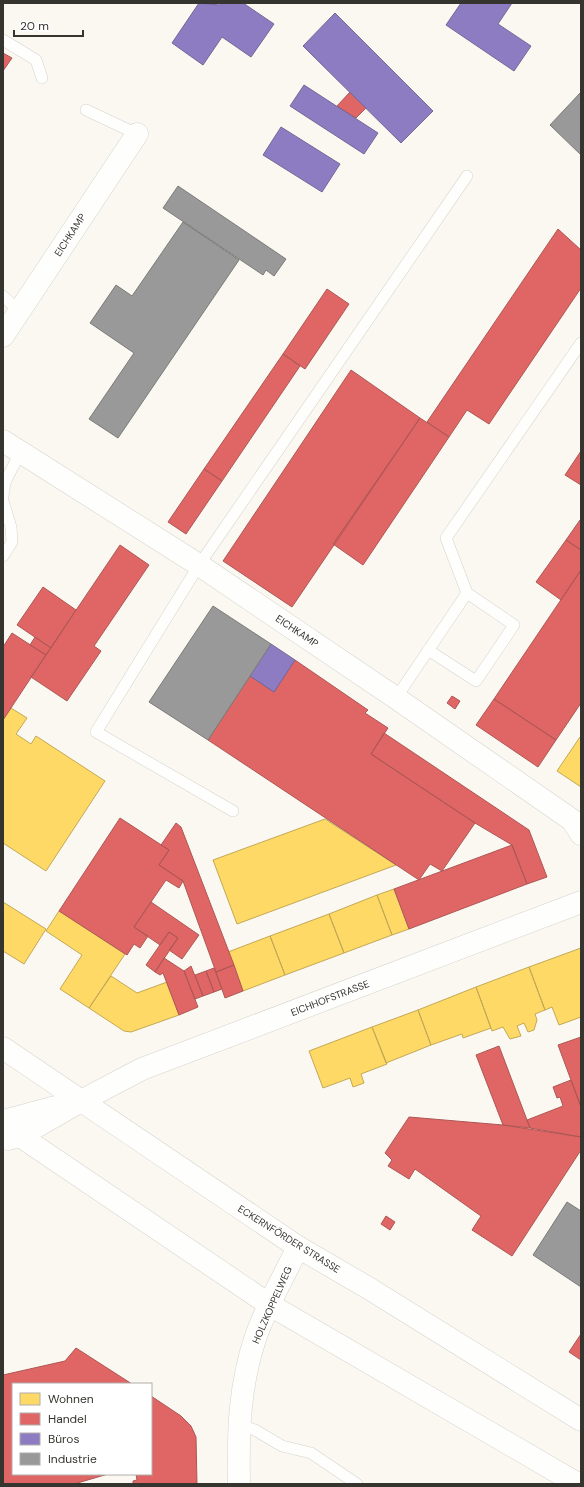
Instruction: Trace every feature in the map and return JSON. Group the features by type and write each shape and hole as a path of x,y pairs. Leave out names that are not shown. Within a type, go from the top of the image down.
{"street":[{"name":"EICHKAMP","path":"3,336 137,134"},
{"name":"EICHKAMP","path":"12,447 199,565 396,698 572,820 581,834"},
{"name":"EICHHOFSTRASSE","path":"81,1100 142,1069 581,902"},
{"name":"ECKERNFÖRDER STRASSE","path":"3,1048 298,1247 370,1289 581,1420"},
{"path":"3,1121 81,1100"},
{"path":"9,1135 81,1100"},
{"path":"9,1135 270,1305 578,1484"},
{"name":"HOLZKOPPELWEG","path":"238,1484 238,1425 242,1394 250,1357 257,1335 270,1305 298,1247"}],"lane":[{"path":"3,40 36,60 42,78"},
{"path":"86,110 137,134"},
{"path":"233,811 96,732 199,565 467,176"},
{"path":"3,296 20,312"},
{"path":"428,650 476,681 514,625 467,593 446,538 581,343"},
{"path":"3,496 12,447"},
{"path":"3,501 11,527 12,542 3,556"},
{"path":"396,698 467,593"},
{"path":"238,1425 255,1430 282,1446 311,1453 357,1484"},
{"path":"578,1484 581,1480"}],"building: Wohnen":[{"path":"11,708 27,718 16,734 31,744 36,736 105,781 46,871 3,843 3,720"},
{"path":"580,737 581,738 581,787 557,771"},
{"path":"325,819 396,865 237,924 213,860"},
{"path":"394,889 409,929 392,935 377,895"},
{"path":"377,895 392,935 344,953 329,914"},
{"path":"3,902 46,929 24,964 3,951"},
{"path":"59,911 125,954 89,1008 60,989 82,955 46,931"},
{"path":"329,914 344,953 285,975 270,936"},
{"path":"270,936 285,975 243,991 228,952"},
{"path":"581,948 581,1017 559,1025 552,1007 545,1010 529,967"},
{"path":"529,967 545,1010 535,1014 537,1020 534,1030 528,1032 524,1023 517,1026 521,1036 510,1039 503,1027 492,1031 476,987"},
{"path":"111,976 137,993 167,982 179,1015 131,1032 124,1031 89,1008"},
{"path":"476,987 491,1028 463,1038 462,1034 431,1045 418,1010"},
{"path":"418,1010 431,1045 386,1063 372,1027"},
{"path":"372,1027 387,1064 361,1074 364,1083 353,1087 350,1078 323,1088 309,1051"}],"building: Handel":[{"path":"3,53 12,58 3,71"},
{"path":"350,92 366,108 356,118 337,106"},
{"path":"558,229 581,250 581,288 489,424 467,410 449,437 427,422"},
{"path":"327,289 349,304 305,369 283,354"},
{"path":"283,354 300,366 222,481 204,469"},
{"path":"351,370 420,418 292,607 223,561"},
{"path":"420,418 449,437 363,565 333,544"},
{"path":"581,451 581,485 565,475"},
{"path":"204,469 222,481 186,534 168,522"},
{"path":"580,520 581,521 581,550 566,540"},
{"path":"566,540 581,550 581,570 561,600 536,582"},
{"path":"120,545 149,565 94,646 101,651 67,701 31,677"},
{"path":"581,570 581,703 556,740 494,699"},
{"path":"43,587 76,610 51,648 17,625"},
{"path":"12,633 46,655 3,720 3,647"},
{"path":"35,637 51,648 46,655 30,645"},
{"path":"295,660 368,710 365,713 388,728 371,754 475,823 442,871 430,864 419,880 208,740 250,676 274,692"},
{"path":"452,696 460,701 455,709 447,703"},
{"path":"494,699 556,740 538,767 476,725"},
{"path":"384,733 529,830 547,877 527,884 512,845 475,823 371,754"},
{"path":"120,818 169,850 159,865 183,881 179,888 166,880 134,927 148,936 140,948 134,944 127,955 59,911"},
{"path":"176,823 181,827 234,965 216,972 183,881 159,865 169,850 161,845"},
{"path":"512,845 527,884 409,929 394,889"},
{"path":"151,902 199,935 182,959 169,950 178,938 169,932 160,945 134,927"},
{"path":"169,932 178,938 155,972 146,965"},
{"path":"164,958 184,971 198,1007 179,1015 163,973 160,975 155,972"},
{"path":"234,965 243,991 225,998 216,972"},
{"path":"191,966 203,996 195,999 184,971"},
{"path":"214,968 222,989 214,992 206,971"},
{"path":"206,971 214,992 203,996 195,975"},
{"path":"581,1037 581,1107 558,1045"},
{"path":"499,1046 530,1128 503,1125 476,1055"},
{"path":"571,1080 581,1107 581,1137 530,1128 527,1120 563,1106 560,1097 557,1098 553,1087"},
{"path":"409,1117 503,1125 581,1137 581,1150 512,1256 472,1230 481,1216 415,1169 409,1179 388,1166 392,1160 385,1153"},
{"path":"386,1216 395,1222 390,1230 381,1224"},
{"path":"581,1334 581,1360 569,1352"},
{"path":"76,1348 130,1383 12,1383 12,1475 105,1475 74,1484 3,1484 3,1375 65,1361"},
{"path":"152,1397 181,1416 191,1426 196,1437 197,1484 133,1484 133,1481 137,1480 136,1475 152,1475"}],"building: Büros":[{"path":"199,3 220,5 221,3 243,3 274,24 251,57 222,37 203,65 172,43"},
{"path":"461,3 512,3 498,24 531,46 514,71 446,25"},
{"path":"335,13 433,111 401,143 303,46"},
{"path":"304,85 378,133 364,154 290,106"},
{"path":"281,127 340,164 322,192 263,155"},
{"path":"271,644 295,660 274,692 250,676"}],"building: Industrie":[{"path":"581,92 581,155 550,125"},
{"path":"178,186 286,259 274,276 266,270 263,275 163,208"},
{"path":"183,222 239,260 118,438 89,419 134,353 90,323 116,285 132,296"},
{"path":"213,606 271,644 208,740 149,702"},
{"path":"567,1202 581,1211 581,1287 533,1255"}]}
